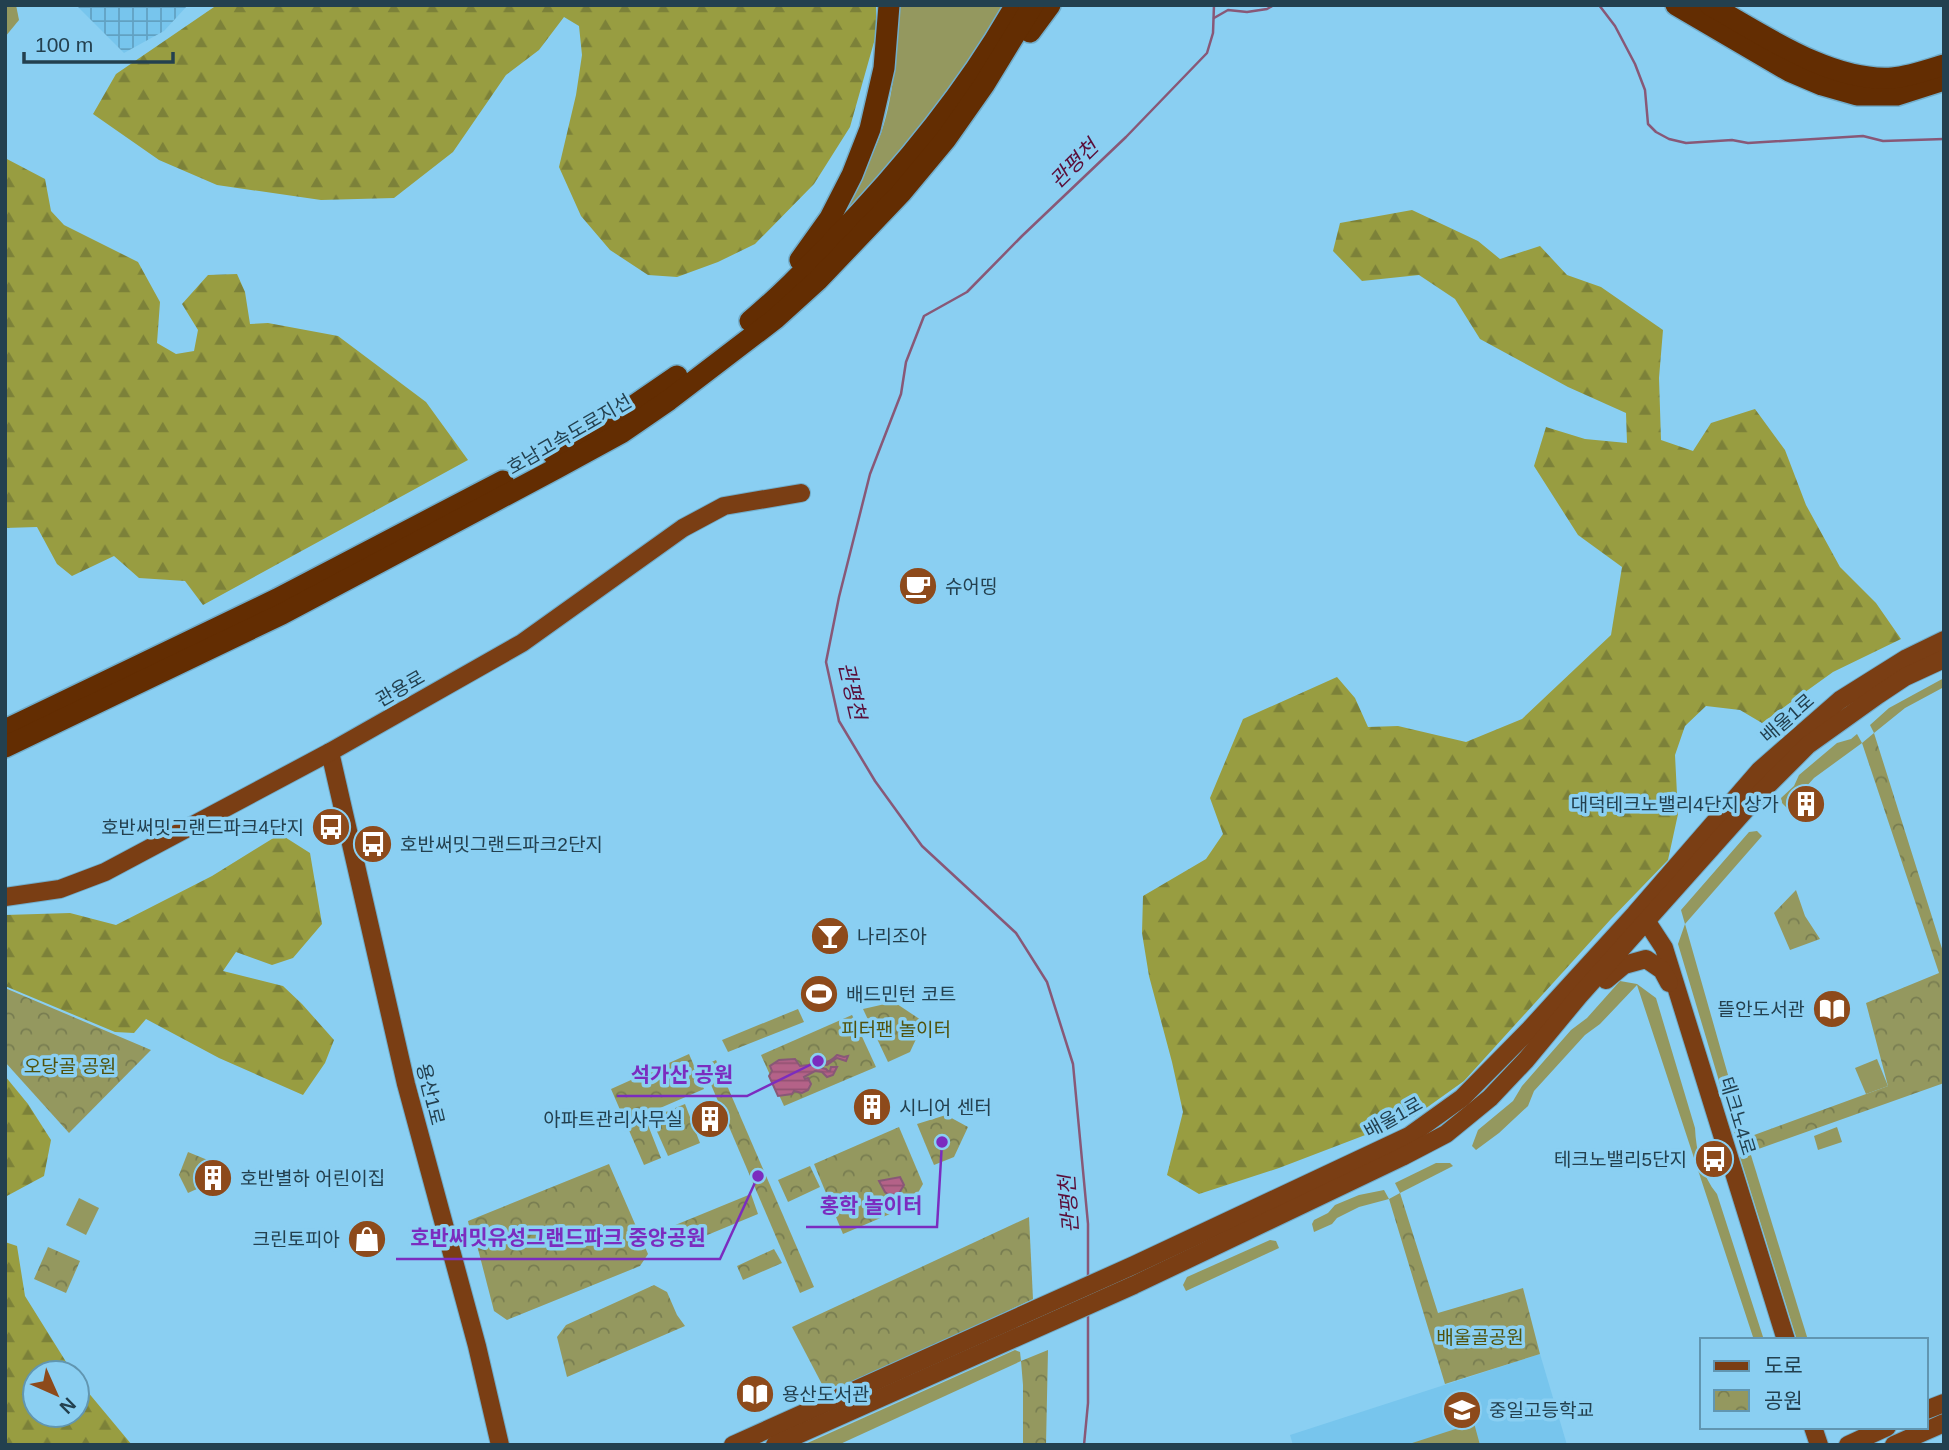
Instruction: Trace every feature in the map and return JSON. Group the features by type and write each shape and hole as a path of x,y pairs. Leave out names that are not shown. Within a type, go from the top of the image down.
{"highway":[{"path":"730,337 801,258 830,218 852,175 870,129 884,68 889,5"},
{"name":"호남고속도로지선","path":"5,730 277,599 539,462 660,389 765,309 891,180 949,108 1016,5"},
{"name":"호남고속도로지선","path":"5,747 282,614 477,512 621,433 707,372 775,319 859,238 901,193 946,139 984,85 1033,5"},
{"path":"946,139 1050,5"},
{"path":"1676,5 1789,71 1822,85 1857,95 1897,95 1944,80"},
{"path":"1710,5 1796,54 1854,76 1892,78 1944,65"}],"main road":[{"name":"관용로","path":"5,897 60,888 104,873 330,752 522,643 683,528 724,506 801,493"},
{"name":"배울1로","path":"775,1445 1134,1284 1446,1134 1490,1098 1526,1060 1759,770 1840,699 1907,658 1944,640"},
{"name":"배울1로","path":"733,1445 1134,1265 1409,1136 1462,1098 1808,746 1905,677 1944,659"},
{"name":"용산1로","path":"330,752 406,1084 477,1346 500,1445"},
{"name":"테크노4로","path":"1641,918 1664,948 1785,1338"},
{"path":"1579,996 1598,986 1624,965 1646,959 1662,970 1677,991"},
{"path":"1894,1445 1944,1423"},
{"path":"1848,1445 1884,1429"}],"shaded area":[{"path":"76,5 188,5 164,31 124,53"},
{"path":"837,1055 848,1056 846,1061 837,1058 827,1065 817,1063 816,1067 830,1071 831,1067 837,1067 833,1075 827,1077 822,1072 815,1071 804,1077 808,1078 811,1084 808,1090 778,1096 769,1076 772,1071 770,1066 779,1060 795,1059 800,1066 809,1065 819,1060 829,1061"},
{"path":"900,1177 904,1185 895,1200 885,1192 879,1181"},
{"name":"중일고등학교","path":"1540,1354 1567,1445 1293,1445 1290,1435"}],"green space":[{"path":"5,5 16,5 19,20 5,37"},
{"path":"217,5 876,5 876,35 850,127 814,184 755,244 718,262 677,277 648,275 610,250 581,216 559,167 576,95 582,55 579,26 564,17 539,50 506,75 453,152 394,198 321,200 217,185 159,160 93,114 116,74"},
{"path":"900,5 1005,5 974,54 906,148 837,225 871,157 886,118"},
{"path":"5,158 45,179 51,211 64,225 138,262 160,302 157,343 176,354 194,351 198,330 182,304 208,275 237,274 245,292 250,324 268,323 338,336 426,402 468,460 203,605 185,581 139,578 114,556 72,576 57,564 37,527 5,528"},
{"path":"1412,210 1478,241 1500,259 1540,246 1567,275 1601,287 1663,330 1659,378 1661,440 1693,451 1711,423 1755,409 1785,450 1806,505 1840,567 1876,603 1901,639 1833,672 1762,723 1740,710 1706,706 1685,726 1675,755 1678,814 1668,860 1464,1081 1415,1116 1279,1168 1199,1194 1167,1175 1183,1112 1149,976 1142,933 1143,896 1206,859 1223,834 1210,798 1243,719 1337,677 1355,698 1368,727 1398,726 1466,742 1522,719 1611,635 1622,567 1578,535 1534,466 1546,427 1585,439 1627,443 1626,413 1568,387 1480,339 1455,299 1419,275 1362,281 1333,251 1340,223"},
{"path":"1944,678 1944,687 1905,708 1874,733 1870,725 1889,708"},
{"path":"1874,733 1944,955 1944,1083 1750,1152 1746,1138 1888,1086 1866,1003 1939,973 1862,743"},
{"path":"1857,734 1862,743 1814,778 1787,808 1782,803 1781,798 1794,786 1799,775 1837,743"},
{"path":"1757,831 1762,836 1685,924 1681,910 1749,832"},
{"path":"280,834 310,853 322,924 293,958 272,965 236,952 223,971 283,986 334,1040 325,1063 303,1095 219,1058 146,1019 134,1033 115,1032 5,986 5,915 70,913 116,925 212,876"},
{"path":"1796,890 1805,916 1820,939 1790,950 1774,913"},
{"path":"1685,924 1746,1138 1737,1141 1678,944"},
{"name":"배드민턴 코트","path":"823,978 832,1000 815,1007 806,987"},
{"path":"1620,981 1637,984 1656,998 1695,1128 1701,1163 1717,1194 1763,1338 1753,1338 1637,985 1600,1024 1585,1035 1534,1091 1528,1106 1476,1150 1472,1146 1478,1130 1513,1101 1522,1086 1571,1030 1587,1018"},
{"name":"오당골 공원","path":"5,988 151,1050 69,1133 5,1062"},
{"name":"피터팬 놀이터","path":"894,1002 924,1022 910,1052 888,1062 863,1009"},
{"path":"798,1009 804,1022 728,1052 722,1040"},
{"path":"852,1015 876,1067 784,1106 761,1055"},
{"path":"689,1054 704,1089 644,1115 661,1158 644,1165 611,1089"},
{"path":"1877,1059 1888,1086 1866,1094 1855,1068"},
{"path":"716,1060 814,1287 800,1293 703,1066"},
{"path":"5,1076 28,1104 51,1140 44,1176 5,1197"},
{"path":"685,1104 700,1143 668,1156 651,1118"},
{"path":"946,1115 968,1127 954,1157 934,1165 917,1124"},
{"path":"899,1127 923,1184 911,1205 843,1234 814,1164"},
{"path":"1837,1127 1842,1142 1818,1150 1814,1136"},
{"path":"188,1152 210,1161 199,1188 188,1193 179,1175"},
{"path":"1750,1152 1807,1338 1796,1338 1740,1157"},
{"path":"1436,1163 1450,1163 1453,1166 1400,1193 1395,1183"},
{"path":"609,1164 648,1254 640,1266 507,1320 494,1311 468,1221"},
{"path":"810,1166 820,1187 788,1202 778,1180"},
{"path":"1384,1190 1389,1199 1359,1207 1314,1232 1314,1220 1328,1213 1335,1205 1359,1195"},
{"name":"배울골공원","path":"1400,1193 1438,1313 1523,1288 1540,1354 1445,1384 1389,1199"},
{"path":"751,1194 758,1214 676,1248 668,1228"},
{"path":"79,1198 99,1208 86,1235 66,1225"},
{"path":"1029,1217 1033,1299 857,1382 824,1388 792,1327"},
{"path":"1270,1240 1276,1241 1279,1248 1186,1291 1183,1285 1187,1277"},
{"path":"5,1242 17,1246 25,1296 64,1359 21,1359 21,1429 91,1429 91,1396 132,1445 5,1445"},
{"path":"48,1247 80,1261 66,1293 34,1279"},
{"path":"774,1249 782,1263 743,1280 737,1266"},
{"path":"654,1285 667,1292 685,1326 567,1377 557,1337 566,1325"},
{"path":"1015,1350 1020,1352 1021,1361 838,1445 803,1445"},
{"path":"1048,1350 1046,1445 1023,1445 1021,1361"},
{"path":"1474,1423 1480,1445 1406,1445"}],"waterway":[{"name":"관평천","path":"1088,1278 1088,1224 1073,1064 1047,982 1016,933 922,846 875,781 839,721 826,662 839,597 870,474 901,394 906,362 924,316 967,292 1126,137 1207,53 1213,33 1214,5"},
{"path":"1214,18 1228,10 1247,12 1267,9 1274,5"},
{"path":"1599,5 1615,26 1635,64 1645,90 1648,124 1669,139 1686,143 1732,140 1748,143 1863,136 1883,141 1944,139"},
{"name":"관평천","path":"1084,1445 1088,1403 1088,1312"}],"place":[{"name":"슈어띵","path":"918,586"},
{"name":"대덕테크노밸리4단지 상가","path":"1806,804"},
{"name":"호반써밋그랜드파크4단지","path":"331,827"},
{"name":"호반써밋그랜드파크2단지","path":"373,844"},
{"name":"나리조아","path":"830,936"},
{"name":"배드민턴 코트","path":"819,994"},
{"name":"뜰안도서관","path":"1832,1009"},
{"name":"석가산 공원","path":"818,1061"},
{"name":"시니어 센터","path":"872,1107"},
{"name":"아파트관리사무실","path":"710,1119"},
{"name":"홍학 놀이터","path":"942,1142"},
{"name":"테크노밸리5단지","path":"1714,1159"},
{"name":"호반써밋유성그랜드파크 중앙공원","path":"758,1176"},
{"name":"호반별하 어린이집","path":"213,1178"},
{"name":"크린토피아","path":"367,1239"},
{"name":"용산도서관","path":"755,1394"},
{"name":"중일고등학교","path":"1462,1410"}]}
